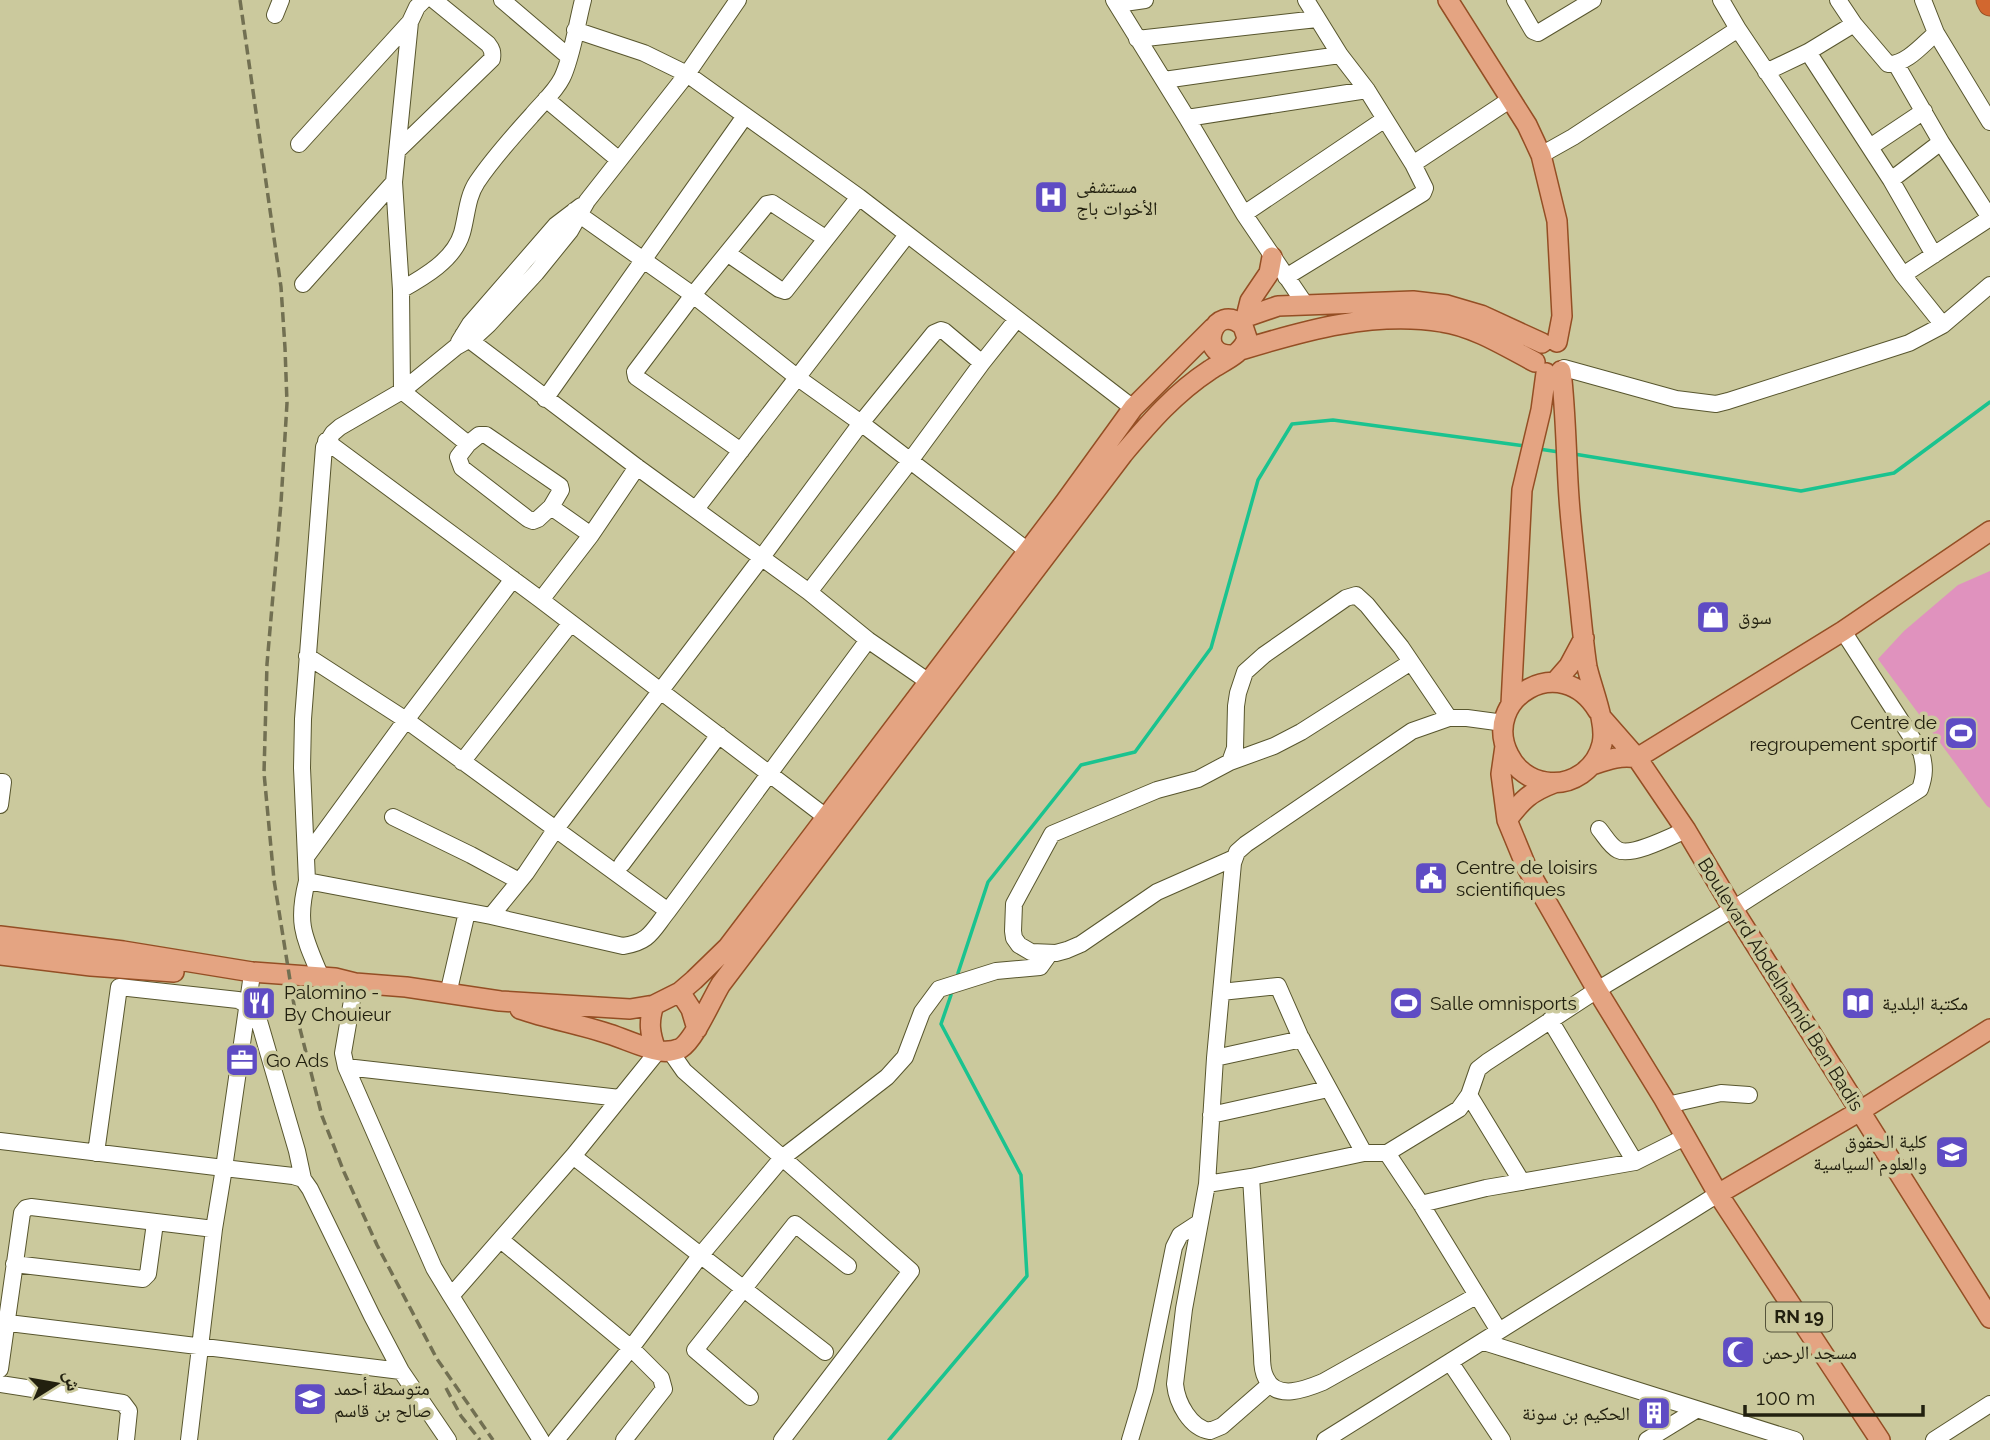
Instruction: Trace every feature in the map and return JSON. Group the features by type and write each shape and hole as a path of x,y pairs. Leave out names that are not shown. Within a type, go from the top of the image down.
{"main road":[{"path":"1448,0 1527,125 1541,155 1557,221 1562,316 1522,490 1511,704 1504,723 1505,746 1501,774 1507,820 1526,866 1718,1194 1860,1111 1990,1028"},
{"path":"0,955 121,969 252,972 321,977 500,1001 630,1009 654,1005 680,992 728,947 929,682 1155,415 1177,394 1245,345 1246,332 1242,319 1250,301 1269,273 1272,257"},
{"path":"500,1001 541,1016 607,1033 661,1051 684,1046 697,1029 721,984 1035,556 1133,408 1220,321 1242,319 1278,306 1413,301 1447,305 1481,315 1551,360 1564,396 1569,499 1584,638 1603,737 1601,747 1591,765 1576,778 1537,790 1526,797 1507,820"},
{"path":"1213,328 1213,345 1221,353 1237,352 1326,326 1396,319 1443,322 1551,360"},
{"path":"1591,765 1612,758 1637,758 1843,631 1990,531"},
{"path":"1555,682 1569,666 1584,638"},
{"path":"1511,704 1526,690 1555,682 1576,688 1585,694 1600,714"},
{"name":"Boulevard Abdelhamid Ben Badis","path":"1600,714 1637,758 1686,830 1990,1318"},
{"path":"1505,746 1524,773 1534,779 1556,783"},
{"path":"0,936 121,969 147,969 322,988 343,987 355,982"},
{"path":"680,992 691,1009 697,1029"},
{"path":"654,1005 650,1029 661,1051"},
{"name":"RN 19","path":"1718,1194 1880,1440"}],"street":[{"path":"397,151 492,59 493,55 488,44 434,0"},
{"path":"502,0 569,57"},
{"path":"321,977 303,930 301,906 307,881 302,768 307,656 326,441 340,426 402,391 462,341 489,324 570,231 580,209 687,74 738,0"},
{"path":"1145,0 1116,2 1244,214 1305,304"},
{"path":"1515,0 1533,32 1538,33 1593,0"},
{"path":"1721,0 1766,72 1903,275 1943,325"},
{"path":"1838,0 1854,24 1888,64 1896,64 1936,33"},
{"path":"1923,0 1936,33 1990,122"},
{"path":"299,144 410,22 420,2"},
{"path":"401,290 432,271 457,245 477,181 562,78 575,30 577,4"},
{"path":"1137,38 1312,6 1340,55 1367,90 1413,164 1425,188 1423,193 1286,276"},
{"path":"402,391 401,290 394,182 410,22"},
{"path":"1766,72 1808,52 1854,24"},
{"path":"1541,155 1738,29"},
{"path":"575,30 644,53 687,74 859,197 1133,408"},
{"path":"1808,52 1891,180 1934,255"},
{"path":"1164,80 1340,55"},
{"path":"1896,64 1941,142 1990,218 1903,275"},
{"path":"1188,118 1367,90"},
{"path":"546,99 619,160"},
{"path":"1413,164 1511,99"},
{"path":"1870,147 1924,111"},
{"path":"545,399 746,116"},
{"path":"1244,214 1385,119"},
{"path":"1891,180 1941,142"},
{"path":"303,284 394,182"},
{"path":"727,253 779,289 787,290 859,197"},
{"path":"741,451 635,375 637,369 765,205 770,202 825,238"},
{"path":"580,209 798,378 1035,556"},
{"path":"696,509 907,235"},
{"path":"1551,360 1676,399 1716,404 1909,343 1943,325 1990,285"},
{"path":"809,592 1017,318"},
{"path":"491,916 861,423 937,331 944,331 982,363"},
{"path":"462,341 762,557 869,640 929,682"},
{"path":"402,391 468,444"},
{"path":"479,435 486,435 559,486 561,490 551,507 538,519 528,519 462,468 458,457 479,435"},
{"path":"326,441 572,623 826,817"},
{"path":"541,600 591,535 637,467"},
{"path":"551,507 591,535"},
{"path":"306,857 405,720 513,579"},
{"path":"1230,762 1235,748 1238,693 1245,672 1264,655 1346,597 1356,595 1362,599 1411,662 1449,718"},
{"path":"462,762 572,623"},
{"path":"1207,1184 1364,1153 1387,1153 1458,1108 1469,1095 1478,1069 1486,1062 1597,990 1734,909 1920,789 1925,777 1921,752 1843,631"},
{"path":"307,881 491,916 623,946 638,943 645,939 668,911 869,640"},
{"path":"307,656 405,720 668,911"},
{"path":"1234,858 1157,892 1081,944 1067,950 1031,952 1024,949 1014,938 1014,904 1052,834 1157,790 1198,779 1230,762 1274,746 1301,732 1411,662"},
{"path":"1269,1385 1222,1426 1210,1431 1198,1427 1185,1412 1178,1399 1175,1384 1184,1309 1207,1184 1215,1058 1234,858 1246,844 1412,731 1449,718 1504,723"},
{"path":"622,864 719,735"},
{"path":"0,782 3,782 0,805"},
{"path":"393,817 519,881"},
{"path":"1599,829 1620,851 1627,852 1686,830"},
{"path":"448,994 467,912"},
{"path":"556,1440 631,1348 700,1256 782,1158 887,1077 905,1057 922,1012 939,989 996,971 1040,967 1050,953"},
{"path":"96,1153 121,969 248,1005 259,1021 303,1179 401,1371 447,1440"},
{"path":"189,1440 215,1229 251,981"},
{"path":"355,982 343,1053 346,1066 434,1268 541,1440"},
{"path":"1221,992 1278,986 1302,1039 1364,1153"},
{"path":"1550,1020 1635,1162"},
{"path":"1215,1058 1302,1039"},
{"path":"451,1296 575,1155 661,1051 911,1271 782,1440"},
{"path":"346,1066 620,1098"},
{"path":"1211,1115 1328,1089"},
{"path":"1667,1105 1721,1093 1749,1095"},
{"path":"1469,1095 1522,1182"},
{"path":"1421,1204 1486,1188 1635,1162 1685,1137"},
{"path":"0,1141 303,1179"},
{"path":"1387,1153 1499,1331"},
{"path":"575,1155 825,1352"},
{"path":"1251,1177 1262,1356 1264,1376 1269,1385 1290,1392 1323,1382 1476,1296"},
{"path":"1325,1440 1718,1194"},
{"path":"0,1369 3,1322 22,1213 27,1207 215,1229"},
{"path":"1130,1440 1145,1390 1171,1255 1180,1235 1199,1222"},
{"path":"13,1264 143,1279 148,1274 155,1223"},
{"path":"750,1396 695,1350 795,1224 848,1266"},
{"path":"501,1240 631,1348 661,1378 664,1389 624,1440"},
{"path":"3,1322 401,1371"},
{"path":"1484,1342 1775,1437 1795,1440"},
{"path":"1450,1362 1502,1440"},
{"path":"0,1384 123,1403 129,1411 126,1440"},
{"path":"1934,1440 1990,1404"},
{"path":"1647,1440 1696,1410"}],"shaded area":[{"name":"Centre de regroupement sportif","path":"1990,571 1990,808 1878,659 1904,631 1958,585"}],"waterway":[{"path":"1574,454 1801,491 1894,473 1990,402"},
{"path":"958,973 988,882 1081,765 1135,752 1211,648 1258,480 1292,424 1333,420 1525,446"},
{"path":"1539,449 1559,452"},
{"path":"889,1440 1027,1276 1021,1175 941,1024 951,995"}],"railway":[{"path":"240,0 281,287 285,348 287,403 267,664 264,773 274,880 294,1005 322,1116 377,1245 437,1359 493,1440"},
{"path":"446,1388 461,1416 480,1440"}],"place":[{"name":"مستشفى الأخوات باج","path":"1051,197"},
{"name":"سوق","path":"1713,617"},
{"name":"Centre de regroupement sportif","path":"1961,733"},
{"name":"Centre de loisirs scientifiques","path":"1431,878"},
{"name":"Palomino - By Chouieur","path":"259,1003"},
{"name":"Salle omnisports","path":"1406,1003"},
{"name":"مكتبة البلدية","path":"1858,1003"},
{"name":"Go Ads","path":"242,1060"},
{"name":"كلية الحقوق والعلوم السياسية","path":"1952,1152"},
{"name":"مسجد الرحمن","path":"1738,1352"},
{"name":"متوسطة أحمد صالح بن قاسم","path":"310,1399"},
{"name":"الحكيم بن سونة","path":"1654,1413"}]}
